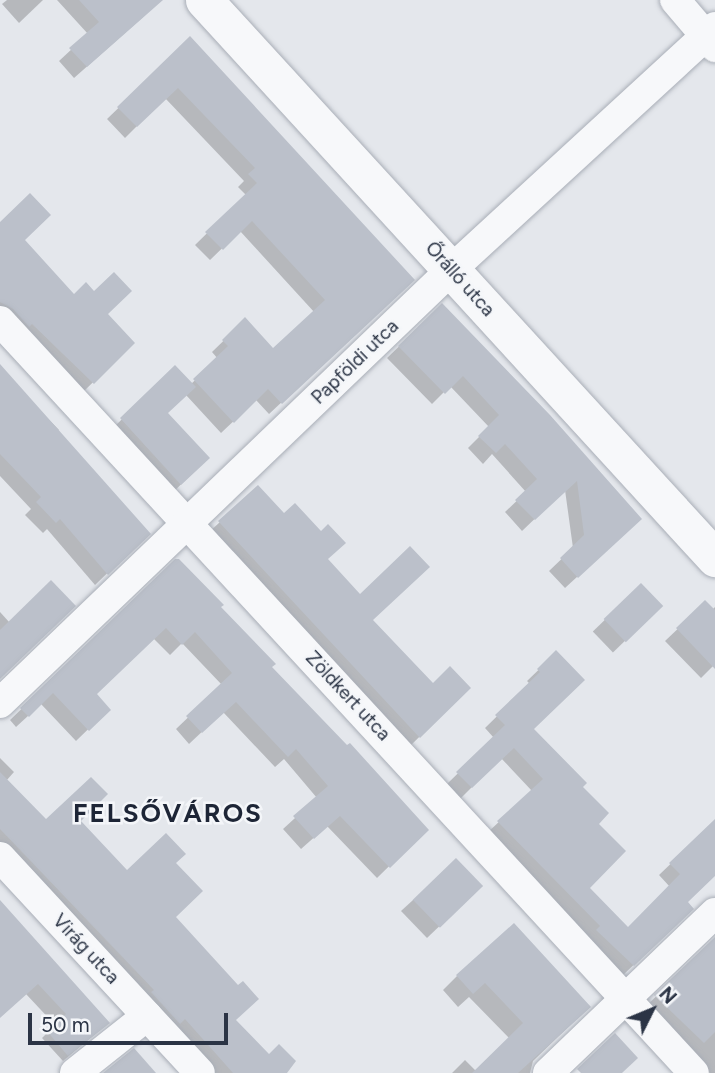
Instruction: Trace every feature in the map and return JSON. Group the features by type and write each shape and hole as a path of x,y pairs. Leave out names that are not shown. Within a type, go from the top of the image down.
{"street":[{"name":"Őrálló utca","path":"204,0 715,558"},
{"path":"675,0 712,37"},
{"name":"Papföldi utca","path":"0,703 452,270 712,37"},
{"name":"Zöldkert utca","path":"0,321 694,1073"},
{"name":"Virág utca","path":"0,857 200,1073"},
{"path":"548,1073 715,913"},
{"path":"75,1073 147,1016"}],"building":[{"path":"79,0 163,0 87,67 69,48 99,22"},
{"path":"190,36 415,280 282,404 268,389 234,423 193,379 228,346 222,340 245,317 273,348 325,300 252,221 223,250 205,232 257,183 248,174 255,168 178,88 137,127 117,107"},
{"path":"30,193 51,215 25,240 74,294 86,282 94,291 114,272 132,291 108,314 135,343 94,384 32,324 29,327 13,309 0,302 0,222"},
{"path":"442,303 550,415 642,519 578,578 560,558 584,535 577,481 535,520 515,500 537,479 505,444 496,453 478,436 499,415 463,376 445,394 398,346"},
{"path":"0,364 151,534 108,575 60,519 56,523 36,502 41,497 0,454"},
{"path":"175,365 196,387 168,413 210,458 181,485 120,418"},
{"path":"258,485 284,513 295,503 321,531 328,524 346,543 328,559 360,594 410,546 430,567 373,620 433,683 450,666 471,688 420,738 218,521"},
{"path":"175,559 179,559 224,605 221,607 276,664 272,667 347,745 350,743 429,830 390,868 340,816 314,839 293,816 328,786 296,749 288,757 236,702 202,733 186,716 232,673 195,632 182,645 166,628 97,694 111,710 89,731 53,693 29,717 20,708"},
{"path":"51,580 76,606 0,679 0,630"},
{"path":"641,583 663,606 626,642 604,619"},
{"path":"705,600 715,610 715,669 676,628"},
{"path":"556,650 585,680 534,729 587,783 583,787 609,813 599,824 626,851 590,888 628,927 680,874 669,863 715,819 715,876 688,902 694,909 634,966 596,930 600,926 497,821 543,779 514,748 472,788 456,772 505,725 495,715 540,672 537,669"},
{"path":"0,772 46,819 91,777 108,794 81,821 127,870 166,833 186,854 176,863 203,891 176,917 238,985 243,981 259,999 236,1020 269,1054 279,1044 296,1061 287,1073 233,1073 185,1019 180,1024 151,992 154,990 0,829"},
{"path":"456,858 483,886 440,928 413,900"},
{"path":"0,900 110,1023 68,1056 46,1030 66,1014 38,984 0,1018"},
{"path":"514,923 591,1007 518,1073 472,1073 523,1023 485,983 473,994 456,975"},
{"path":"715,937 715,1032 704,1043 654,995"},
{"path":"615,1033 638,1058 622,1073 581,1073 577,1069"},
{"path":"134,1048 156,1073 103,1073"}],"district":[{"name":"FELSŐVÁROS","path":"168,814"}]}
